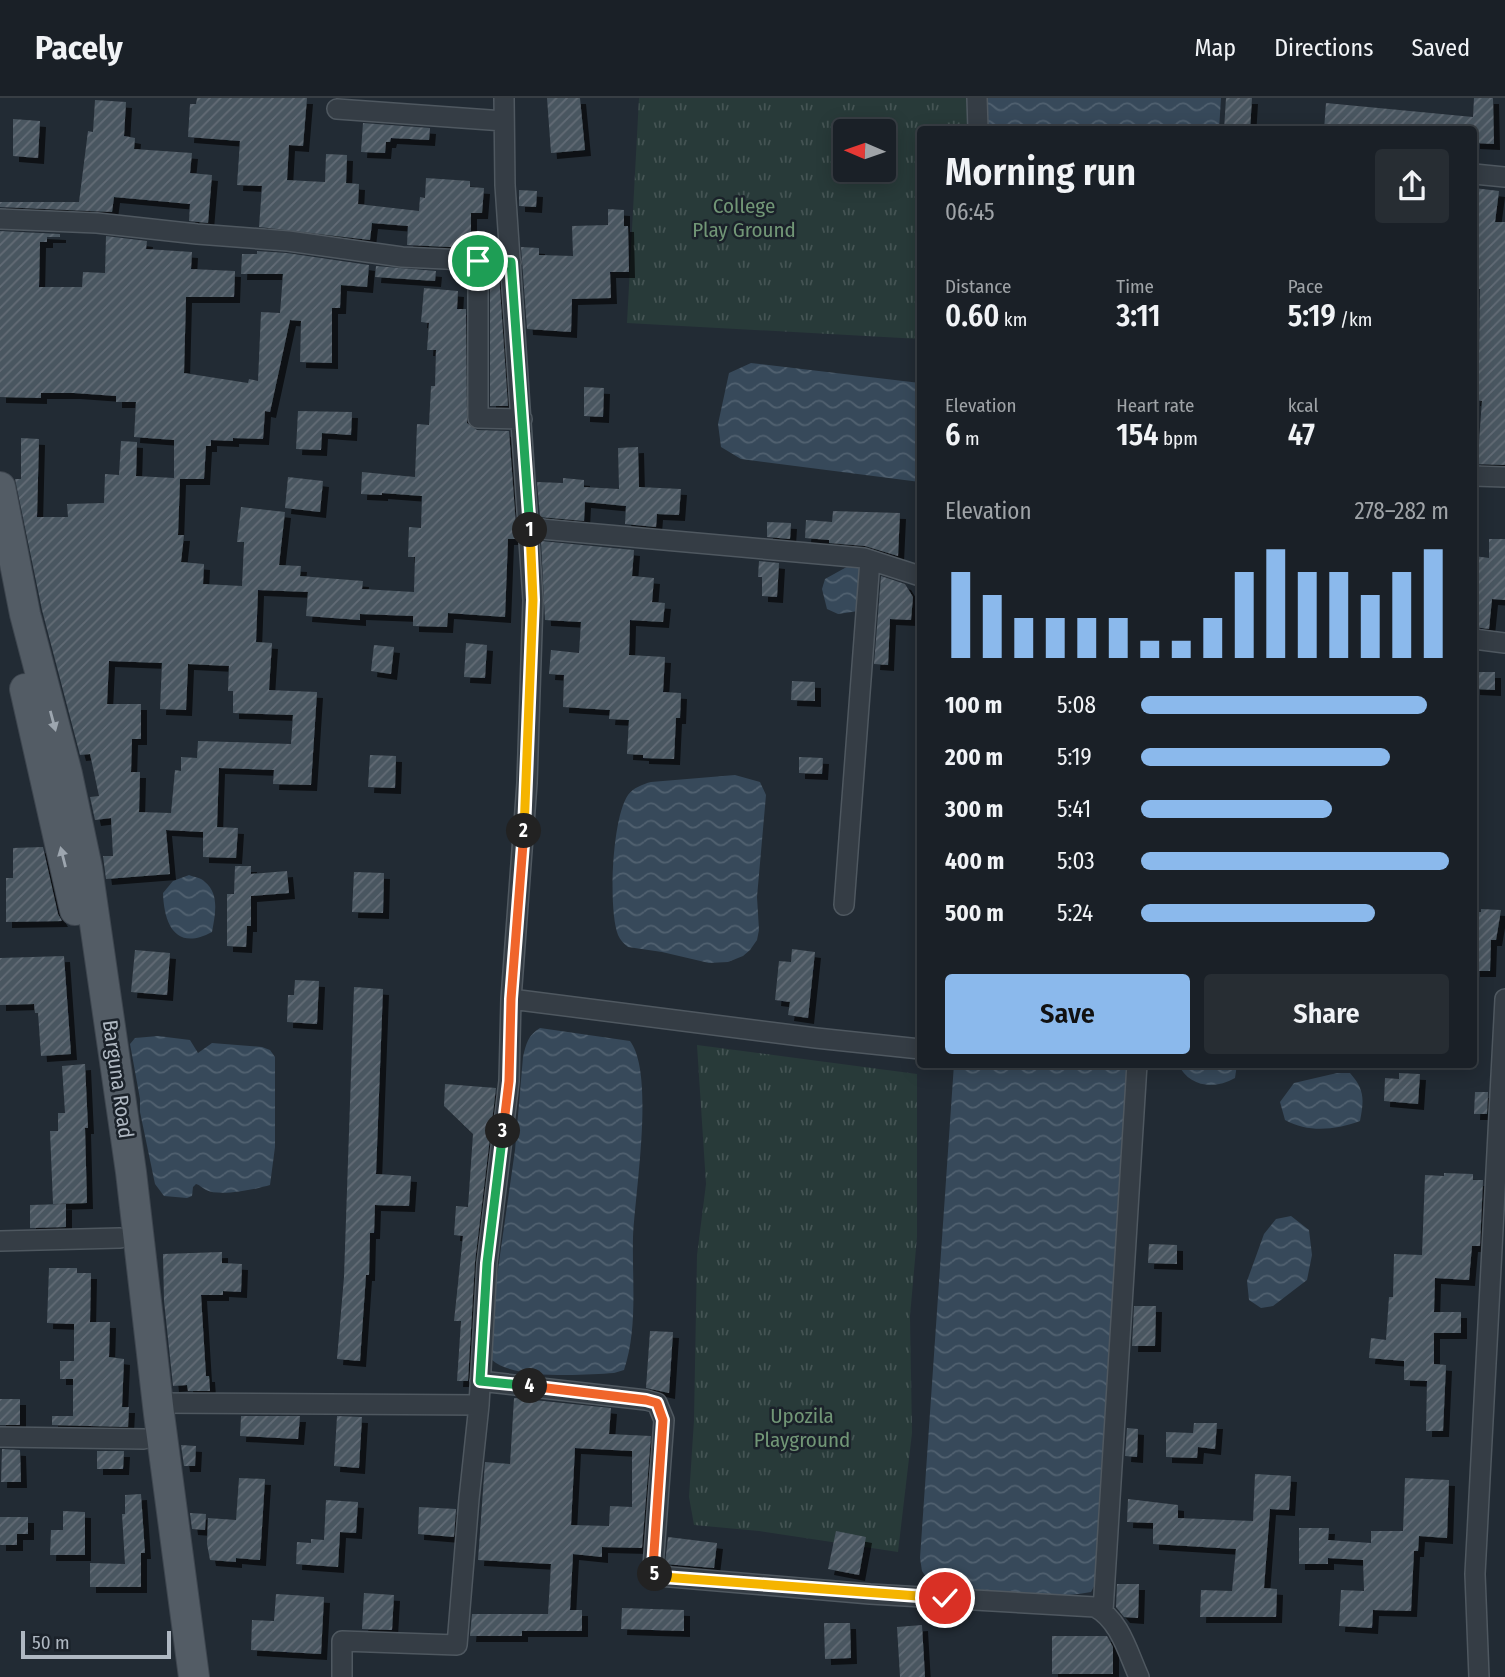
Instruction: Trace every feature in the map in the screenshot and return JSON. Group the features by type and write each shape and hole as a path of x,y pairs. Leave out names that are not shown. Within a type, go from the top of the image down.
{"main road":[{"name":"Barguna Road","path":"0,487 25,614 67,774 87,869 129,1158 194,1677"},
{"name":"Barguna Road","path":"0,578 80,929 95,1030 174,1677"}],"street":[{"path":"342,1677 342,1641 457,1645 479,1405 487,1263 509,1081 511,999 528,770 533,600 505,185 504,98"},
{"path":"977,98 978,126"},
{"path":"337,109 419,106 504,121"},
{"path":"1477,174 1505,177"},
{"path":"0,219 97,223 288,241 402,257 511,262"},
{"path":"478,261 478,418 522,419"},
{"path":"1477,476 1505,477"},
{"path":"530,528 704,542 870,560 917,575"},
{"path":"844,905 870,560"},
{"path":"1477,639 1505,643"},
{"path":"511,999 917,1049"},
{"path":"1479,1677 1475,1574 1503,1084 1505,999"},
{"path":"1103,1611 1136,1068"},
{"path":"0,1241 120,1238"},
{"path":"480,1381 657,1403 663,1420 653,1571 659,1576 870,1594 1095,1608 1103,1611 1119,1632 1139,1677"},
{"path":"158,1403 479,1405"},
{"path":"0,1437 144,1439"}],"green space":[{"name":"College Play Ground","path":"639,98 969,98 968,126 917,126 917,339 627,323"},
{"name":"Upozila Playground","path":"697,1045 917,1074 917,1237 910,1316 912,1433 898,1552 759,1531 694,1525 689,1497 694,1420 697,1255 706,1184"}],"water":[{"path":"984,98 1221,98 1219,126 986,126"},
{"path":"751,363 917,383 917,482 741,459 721,447 718,424 729,373"},
{"path":"852,564 860,566 865,610 838,614 827,609 822,589 825,579"},
{"path":"735,775 760,782 766,795 757,897 757,940 743,956 728,962 709,963 628,947 618,935 615,922 613,864 618,823 628,795 651,782"},
{"path":"189,875 202,880 210,887 215,899 212,932 190,939 181,937 170,925 163,893 173,881"},
{"path":"540,1028 630,1041 637,1057 641,1079 642,1134 633,1237 633,1321 624,1370 614,1373 533,1373 517,1371 492,1360 495,1290 515,1150 523,1057 528,1040"},
{"path":"158,1036 190,1040 198,1053 212,1043 270,1050 275,1057 275,1147 270,1185 220,1193 206,1190 196,1184 192,1196 187,1198 164,1196 155,1184 140,1112 130,1044 135,1038"},
{"path":"954,1068 1133,1068 1099,1577 1091,1592 1072,1595 1033,1596 994,1592 928,1580 922,1571 920,1558"},
{"path":"1180,1068 1236,1068 1235,1078 1211,1085 1195,1082"},
{"path":"1337,1073 1350,1073 1361,1090 1363,1101 1360,1121 1322,1129 1303,1127 1285,1120 1280,1102 1294,1083"},
{"path":"1291,1216 1309,1230 1312,1255 1307,1280 1273,1306 1261,1308 1249,1300 1247,1281 1264,1234 1276,1219"}],"building":[{"path":"197,98 307,98 303,146 289,145 287,180 325,182 326,154 347,155 346,183 359,184 358,204 419,211 420,197 425,198 426,178 470,181 470,187 484,188 482,213 471,213 471,248 407,245 408,226 372,223 370,240 259,227 262,186 237,185 240,141 188,137 190,104 196,104"},
{"path":"547,98 580,98 585,150 551,153"},
{"path":"1226,98 1252,98 1250,126 1224,126"},
{"path":"1474,98 1493,98 1494,144 1477,143 1477,126 1324,126 1326,103 1473,117"},
{"path":"95,100 126,102 124,136 135,138 134,149 192,153 190,173 212,175 208,223 189,221 190,204 114,197 112,212 0,207 0,202 79,202 88,131 93,132"},
{"path":"13,119 40,121 38,158 13,156"},
{"path":"363,123 430,128 429,140 391,138 390,142 386,142 385,153 361,152"},
{"path":"1477,188 1499,191 1495,222 1505,222 1505,465 1477,464 1482,401 1477,400 1480,289 1477,289"},
{"path":"519,190 537,191 536,207 519,206"},
{"path":"608,209 624,210 624,226 628,226 629,272 610,272 611,298 572,299 571,332 527,329 521,247 539,248 539,255 573,256 572,226 608,225"},
{"path":"0,231 60,234 60,237 47,237 47,242 40,242 39,287 82,287 83,272 105,273 106,236 147,241 146,249 192,252 191,269 235,271 234,297 186,297 184,373 248,383 249,379 258,381 261,312 280,313 283,274 241,274 242,254 257,254 257,251 287,253 369,265 367,287 341,285 340,308 332,308 332,363 300,362 301,321 290,320 270,412 265,411 263,439 211,440 211,446 206,446 204,479 180,479 178,535 184,535 181,562 204,564 203,584 242,586 244,542 237,542 241,507 285,512 279,565 301,566 300,576 363,581 362,589 414,592 415,557 408,557 409,527 421,528 422,496 361,494 362,472 415,477 417,424 429,425 431,386 435,386 436,350 427,350 429,323 421,322 424,288 458,291 457,309 466,309 467,423 477,430 509,431 517,539 508,539 505,617 448,613 447,627 413,626 413,616 360,614 360,620 306,616 308,592 258,590 256,642 272,643 269,690 317,692 311,785 273,784 274,770 219,768 217,827 238,828 236,858 203,857 203,832 166,830 170,874 106,879 103,856 113,856 111,818 95,820 90,797 99,796 90,754 80,755 42,610 15,479 21,479 21,438 39,439 37,517 68,517 67,504 104,503 105,474 119,475 121,441 137,442 136,476 174,478 174,440 134,437 136,402 116,402 116,396 41,393 41,398 0,397","holes":["109,661 162,663 160,709 186,710 188,664 229,666 228,691 233,691 233,713 293,715 291,744 198,741 197,758 181,757 181,771 175,770 171,813 139,812 140,772 131,772 132,739 141,739 141,704 107,704"]},
{"path":"376,266 436,271 435,281 375,277"},
{"path":"490,273 499,274 508,406 490,406"},
{"path":"584,387 604,388 603,417 584,416"},
{"path":"298,411 352,412 351,435 322,433 321,450 296,449"},
{"path":"638,447 639,487 681,489 679,515 657,514 656,527 625,524 626,506 585,502 584,521 540,517 537,482 563,483 563,478 584,480 584,487 619,489 618,448"},
{"path":"288,477 323,481 320,512 285,508"},
{"path":"833,511 900,513 898,556 865,546 805,538 806,520 832,522"},
{"path":"767,522 791,523 790,539 767,537"},
{"path":"1489,539 1505,539 1505,600 1492,599 1489,629 1477,627 1477,556 1489,558"},
{"path":"541,541 634,550 632,576 654,578 652,602 665,603 663,622 630,620 629,655 665,657 663,692 681,693 680,718 676,718 674,759 643,758 643,755 627,754 629,720 609,719 610,710 563,707 564,675 549,674 551,650 579,653 581,622 545,620"},
{"path":"759,561 779,563 777,597 762,596 762,577 758,577"},
{"path":"881,576 905,584 913,597 911,620 890,619 888,665 874,664"},
{"path":"466,643 487,645 485,678 464,677"},
{"path":"374,645 394,647 391,674 371,671"},
{"path":"1477,672 1495,672 1495,690 1477,689"},
{"path":"792,681 815,682 815,701 791,700"},
{"path":"370,755 396,756 395,788 368,787"},
{"path":"799,757 823,758 822,774 799,773"},
{"path":"43,847 58,914 62,921 6,922 6,878 13,878 13,848"},
{"path":"235,866 251,866 251,874 287,871 289,893 251,896 251,926 247,926 246,947 227,946 227,894 234,894"},
{"path":"354,872 384,873 383,913 352,912"},
{"path":"1481,909 1501,910 1496,940 1491,940 1490,971 1477,971 1477,912 1481,912"},
{"path":"792,949 815,952 808,1018 788,1015 790,1002 775,1000 779,961 791,962"},
{"path":"135,950 170,953 167,995 131,992"},
{"path":"64,956 71,1054 41,1056 38,1013 35,1013 34,1004 0,1005 0,958"},
{"path":"295,980 319,981 317,1024 287,1022 288,995 294,995"},
{"path":"354,987 383,989 376,1174 411,1176 409,1206 375,1205 374,1233 370,1233 369,1275 366,1275 360,1361 337,1359 344,1277"},
{"path":"85,1064 87,1203 53,1204 50,1131 58,1131 58,1113 65,1113 62,1066"},
{"path":"1399,1073 1420,1074 1418,1104 1384,1101 1385,1078 1399,1079"},
{"path":"445,1084 496,1088 475,1262 468,1381 457,1381 461,1321 454,1321 463,1236 454,1235 456,1206 468,1207 473,1134 444,1106"},
{"path":"1475,1092 1488,1092 1487,1114 1474,1114"},
{"path":"1444,1173 1473,1174 1473,1180 1483,1180 1480,1246 1472,1246 1469,1280 1435,1278 1434,1312 1461,1312 1461,1333 1434,1333 1434,1364 1446,1365 1443,1431 1426,1431 1427,1381 1404,1380 1404,1361 1369,1358 1371,1338 1386,1340 1389,1297 1393,1297 1394,1254 1422,1255 1425,1175 1444,1176"},
{"path":"66,1204 66,1227 30,1228 30,1205"},
{"path":"1149,1244 1177,1245 1177,1264 1148,1263"},
{"path":"222,1252 222,1263 242,1264 241,1292 223,1291 223,1295 201,1295 206,1376 209,1376 210,1391 188,1391 187,1385 173,1386 164,1301 163,1254"},
{"path":"49,1268 77,1268 77,1273 91,1273 90,1322 110,1322 109,1357 124,1359 122,1407 129,1407 128,1427 52,1425 52,1416 73,1416 73,1379 60,1379 60,1361 74,1361 74,1324 47,1323"},
{"path":"1134,1306 1156,1306 1155,1346 1132,1346"},
{"path":"650,1331 673,1332 669,1393 646,1388"},
{"path":"514,1398 611,1408 609,1434 651,1436 642,1548 602,1547 602,1557 573,1554 570,1610 582,1610 582,1631 522,1631 522,1636 470,1636 472,1614 548,1614 551,1564 478,1560 485,1462 510,1464","holes":["575,1448 632,1451 632,1507 610,1506 609,1526 571,1525"]},
{"path":"0,1399 20,1399 20,1425 0,1425"},
{"path":"241,1416 300,1416 298,1439 240,1436"},
{"path":"337,1416 362,1417 359,1468 334,1466"},
{"path":"1194,1423 1217,1423 1215,1449 1198,1447 1197,1458 1166,1457 1166,1432 1193,1433"},
{"path":"1127,1428 1138,1429 1137,1457 1125,1456"},
{"path":"181,1445 196,1446 195,1466 184,1466"},
{"path":"2,1449 20,1450 21,1482 1,1482"},
{"path":"97,1451 124,1451 123,1469 97,1469"},
{"path":"1255,1474 1291,1476 1289,1510 1270,1509 1264,1588 1277,1589 1276,1617 1200,1617 1201,1590 1232,1591 1236,1549 1153,1544 1153,1523 1127,1522 1128,1499 1178,1505 1178,1518 1253,1521"},
{"path":"239,1478 265,1479 260,1560 210,1560 207,1544 208,1518 236,1520"},
{"path":"1405,1478 1449,1480 1447,1538 1419,1536 1418,1551 1414,1551 1411,1611 1373,1610 1372,1628 1339,1626 1341,1590 1364,1591 1363,1560 1328,1558 1328,1564 1299,1564 1299,1528 1329,1528 1328,1540 1371,1543 1371,1531 1403,1531"},
{"path":"141,1494 145,1553 141,1553 141,1587 90,1587 90,1563 125,1564 122,1514 125,1514 125,1495"},
{"path":"326,1500 358,1502 356,1533 340,1532 338,1567 296,1564 297,1542 324,1540"},
{"path":"419,1507 456,1509 454,1537 418,1534"},
{"path":"63,1511 85,1512 85,1555 50,1555 51,1530 63,1530"},
{"path":"190,1513 206,1514 205,1530 192,1529"},
{"path":"0,1517 28,1517 28,1534 17,1534 17,1545 0,1545"},
{"path":"836,1531 866,1537 859,1575 828,1569"},
{"path":"668,1537 717,1543 714,1568 665,1564"},
{"path":"1117,1584 1139,1584 1138,1618 1124,1617 1116,1607"},
{"path":"364,1593 394,1595 392,1630 362,1629"},
{"path":"276,1594 324,1597 321,1654 251,1650 252,1620 274,1621"},
{"path":"622,1608 684,1610 684,1631 621,1629"},
{"path":"824,1623 850,1623 851,1658 825,1659"},
{"path":"922,1625 925,1677 900,1677 897,1627"},
{"path":"1052,1636 1107,1636 1113,1647 1113,1674 1052,1674"}],"route":[{"path":"478,261 511,262 533,600 527,783 511,999 509,1081 487,1263 480,1381 657,1403 663,1420 653,1571 659,1576 945,1598"}]}
